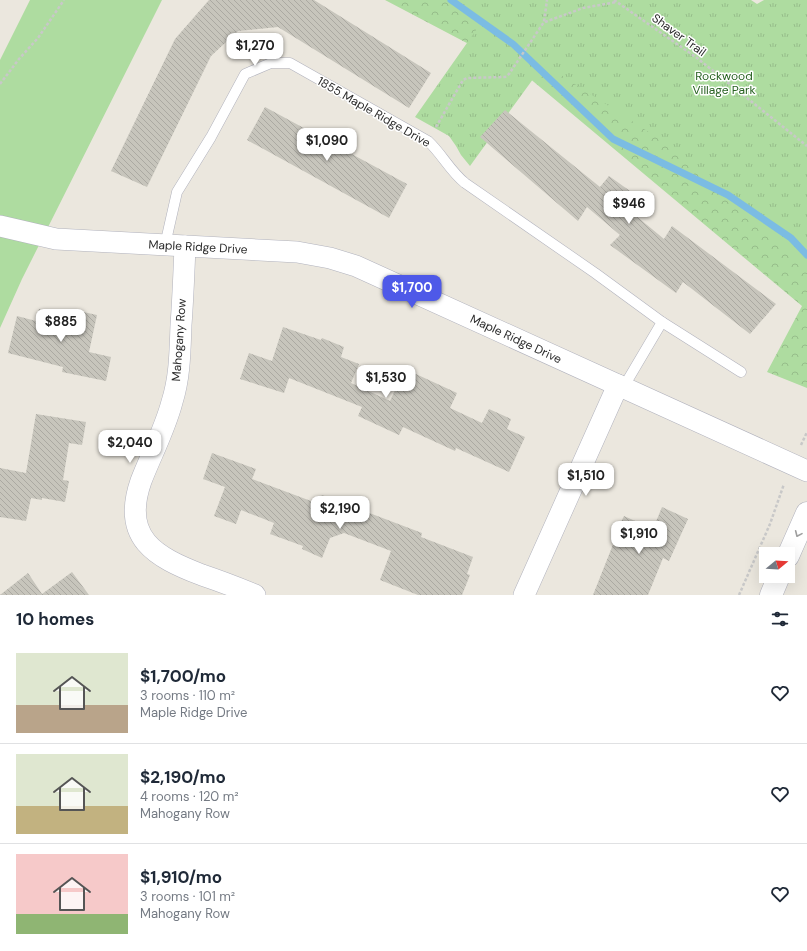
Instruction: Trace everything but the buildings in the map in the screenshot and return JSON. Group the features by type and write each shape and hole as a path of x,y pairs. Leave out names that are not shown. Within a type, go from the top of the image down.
{"street":[{"name":"Maple Ridge Drive","path":"0,226 56,239 297,252 330,258 356,266 807,471"},
{"name":"Mahogany Row","path":"175,246 180,365 176,388 166,419 141,481 135,503 136,522 144,539 152,549 162,557 182,567 255,595"},
{"path":"524,595 620,386"},
{"path":"792,547 807,513"},
{"path":"771,595 776,583"}],"lane":[{"name":"1855 Maple Ridge Drive","path":"175,246 177,192 211,137 245,74 271,63 290,63 428,141 445,159 449,167 461,180 662,322 741,372"},
{"path":"620,386 662,322"}],"path":[{"path":"0,84 19,59 38,38 64,0"},
{"path":"428,141 463,80 467,78 505,77 509,74 544,22 547,0"},
{"path":"544,22 583,8 616,1"},
{"name":"Shaver Trail","path":"616,1 697,58 807,146"},
{"path":"803,440 807,432"},
{"path":"739,595 770,524 782,489"}],"green space":[{"path":"30,0 162,0 22,279 0,328 0,60"},
{"path":"385,0 495,0 807,152 807,388 767,372 802,306 522,72"},
{"name":"Rockwood Village Park","path":"445,0 751,0 757,4 764,0 807,0 807,264 678,151 544,64 470,166 449,136 415,117 481,23"}],"waterway":[{"path":"451,0 513,44 613,139 728,195 791,238 807,255"}]}
